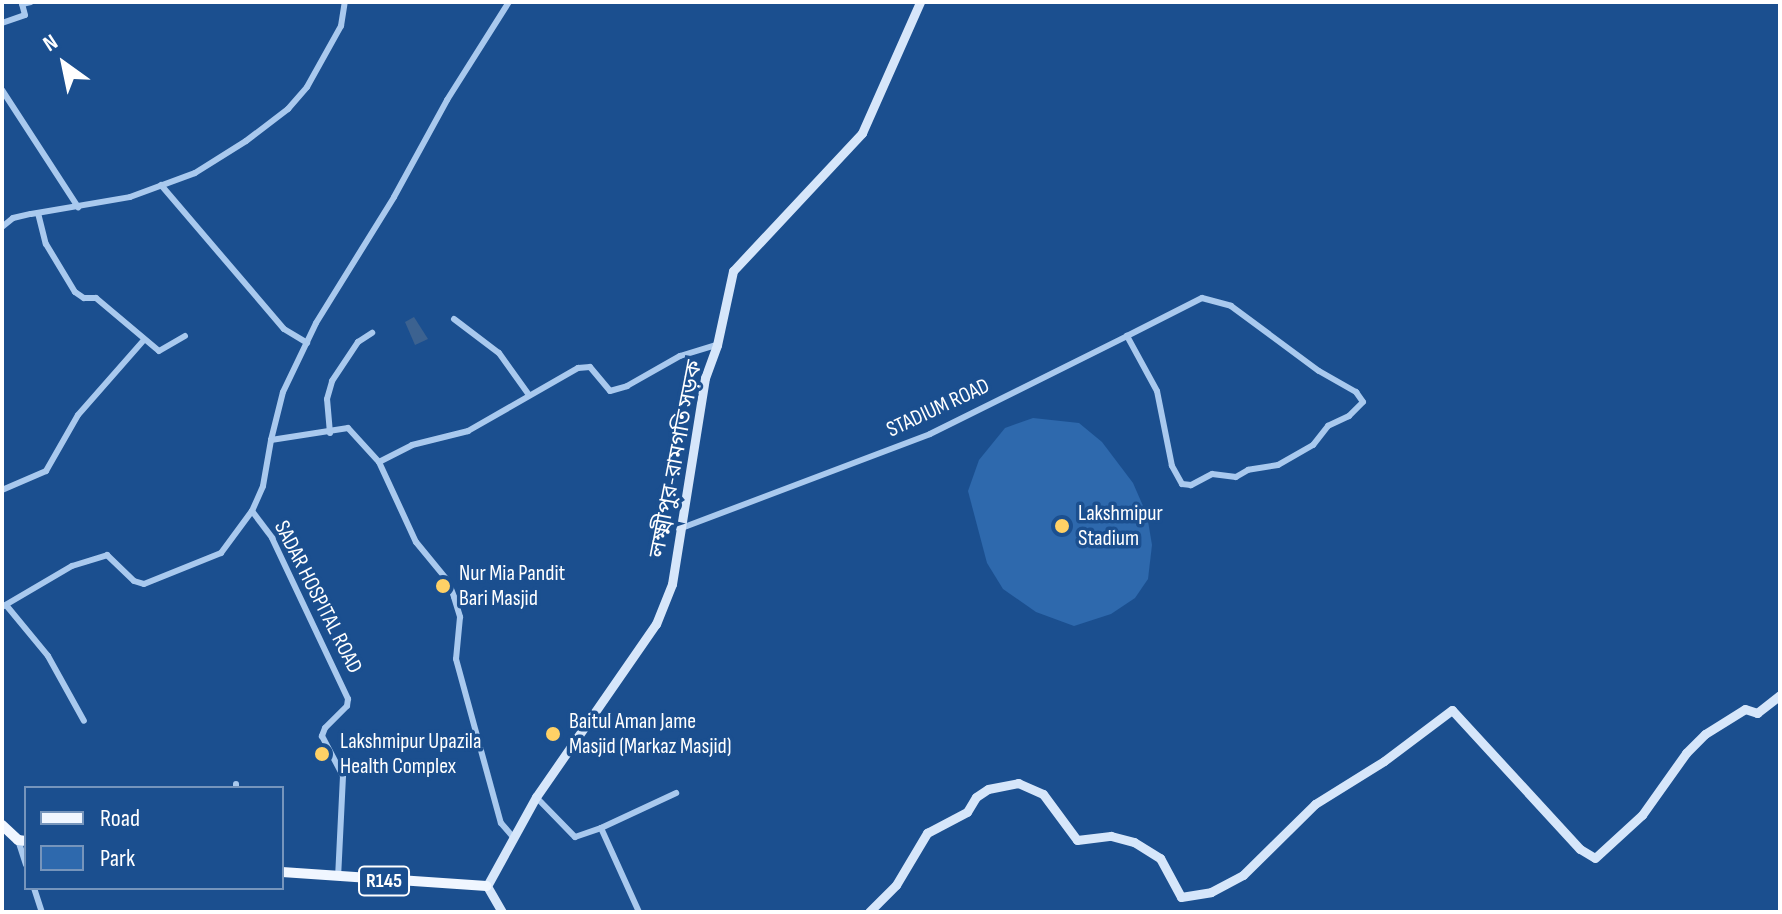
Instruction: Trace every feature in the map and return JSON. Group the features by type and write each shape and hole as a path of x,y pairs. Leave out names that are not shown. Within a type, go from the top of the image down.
{"main road":[{"path":"2,825 22,840"},
{"name":"R145","path":"284,872 487,886"}],"street":[{"path":"2,23 25,15 22,4 31,2"},
{"path":"2,227 13,218 130,197 195,173 288,109 307,87 341,26 345,2"},
{"path":"84,721 48,656 4,606 72,566 107,555 134,581 144,584 221,553 252,511 263,486 283,392 316,323 394,197 447,100 509,2"},
{"name":"লক্ষ্মীপুর-রামগতি সড়ক","path":"487,886 536,797 656,624 672,584 705,378 717,345 733,271 862,133 920,2"},
{"path":"2,90 78,207"},
{"path":"161,185 284,329 306,343"},
{"path":"38,213 46,244 75,292 84,298 96,298 159,351 185,336"},
{"name":"STADIUM ROAD","path":"679,529 930,434 1202,298 1231,306 1319,371 1356,392 1361,397 1361,406 1336,420 1313,445 1278,465 1248,470 1236,477 1212,474 1191,485 1182,484 1172,466 1157,391 1127,336"},
{"path":"454,319 503,358 529,395"},
{"path":"330,433 327,399 332,381 358,342 372,333"},
{"path":"2,490 46,471 78,415 144,340"},
{"path":"379,462 412,445 468,431 578,368 590,367 610,391 627,386 680,356 717,345"},
{"path":"271,440 348,428 355,432 362,447 379,462 416,542 448,581 454,597 460,617 456,659 501,823 514,838"},
{"name":"SADAR HOSPITAL ROAD","path":"252,511 272,538 348,699 347,706 325,728 322,736 343,776 338,877"},
{"path":"869,912 896,885 927,833 967,812 976,797 988,789 1018,783 1043,794 1077,840 1111,836 1134,842 1160,858 1181,897 1211,892 1243,875 1315,804 1384,761 1452,710 1580,849 1595,858 1642,815 1686,753 1705,734 1745,709 1757,713 1780,695"},
{"path":"536,797 575,837 676,793"},
{"path":"601,828 639,912"},
{"path":"487,886 502,912"},
{"path":"35,890 42,912"}],"green space":[{"name":"Lakshmipur Stadium","path":"1033,418 1079,423 1102,442 1133,483 1147,515 1152,545 1148,579 1135,598 1111,614 1074,626 1036,612 1003,589 987,563 968,491 979,460 1005,428"}],"shaded area":[{"path":"414,317 428,339 415,345 405,322"}],"place":[{"name":"Lakshmipur Stadium","path":"1062,526"},
{"name":"Nur Mia Pandit Bari Masjid","path":"443,586"},
{"name":"Baitul Aman Jame Masjid (Markaz Masjid)","path":"553,734"},
{"name":"Lakshmipur Upazila Health Complex","path":"322,754"}]}
